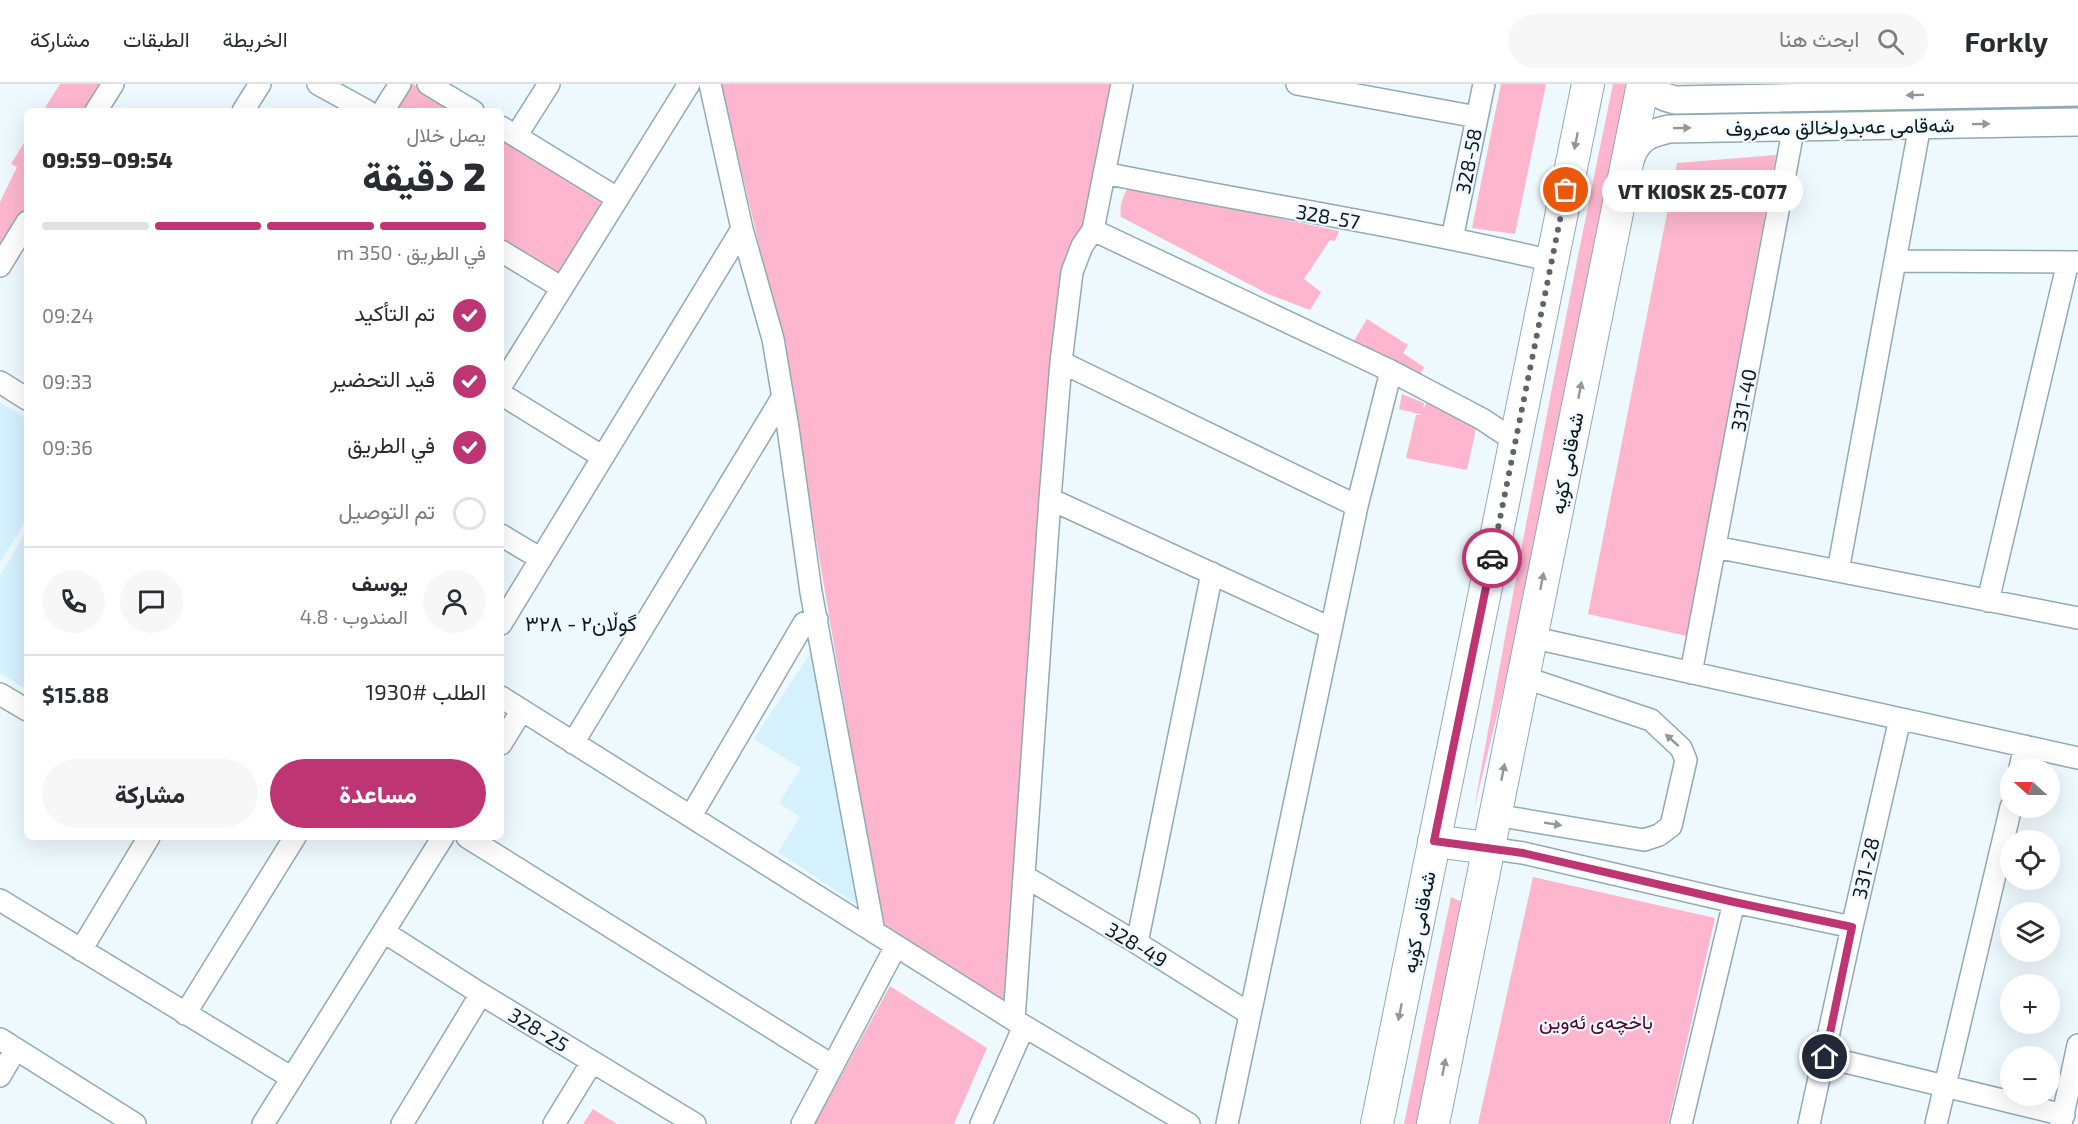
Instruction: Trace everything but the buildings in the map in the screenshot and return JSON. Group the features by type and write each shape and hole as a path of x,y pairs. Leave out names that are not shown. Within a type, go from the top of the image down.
{"highway":[{"name":"شەقامی کۆیە","path":"1377,1124 1588,84"},
{"name":"شەقامی کۆیە","path":"1433,1124 1643,84"},
{"path":"1434,841 1488,848"}],"main road":[{"name":"شەقامی عەبدولخالق مەعروف","path":"1651,84 1656,93 1675,100 2078,92"},
{"path":"1762,98 1762,127"},
{"name":"شەقامی عەبدولخالق مەعروف","path":"1625,172 1632,153 1641,140 1651,133 1669,129 2078,122"}],"street":[{"path":"98,108 113,84"},
{"path":"245,108 260,84"},
{"path":"318,84 362,108"},
{"path":"385,108 400,84"},
{"path":"428,84 468,108"},
{"path":"549,84 508,132 617,198"},
{"path":"504,381 688,84"},
{"path":"710,84 742,229 773,339 812,592 874,932"},
{"path":"981,1124 1019,1023 1024,876 1050,499 1072,272 1082,246 1093,230 1122,84"},
{"path":"1297,84 1477,117"},
{"name":"328-58","path":"1452,238 1484,84"},
{"path":"1838,571 1920,124"},
{"name":"331-40","path":"1691,673 1794,126"},
{"name":"328-57","path":"1104,173 1452,238 1552,261"},
{"path":"0,266 24,227"},
{"path":"504,619 742,229"},
{"path":"1093,230 1391,371 1482,419 1515,441"},
{"path":"504,253 562,288"},
{"path":"1895,261 2073,262 1988,601"},
{"path":"1062,362 1357,506"},
{"path":"1227,1124 1330,628 1357,506 1391,371"},
{"path":"0,382 24,397"},
{"path":"504,396 603,457"},
{"path":"573,743 782,398"},
{"path":"1050,499 1330,628"},
{"path":"504,537 541,559"},
{"path":"1715,546 2078,618"},
{"path":"1137,943 1212,573"},
{"path":"691,816 804,623 817,619"},
{"path":"1530,637 2078,758"},
{"path":"1495,815 1644,840 1659,835 1671,826 1686,760 1682,748 1651,720 1523,677"},
{"path":"0,694 24,708"},
{"path":"504,700 1019,1023 1189,1124"},
{"path":"504,739 522,710"},
{"name":"331-28","path":"1809,1124 1900,719"},
{"path":"2022,758 2025,746"},
{"path":"1936,1124 2008,818"},
{"path":"81,950 147,840"},
{"path":"185,1014 293,840"},
{"path":"263,1124 441,840"},
{"path":"472,840 833,1066"},
{"path":"1488,848 1523,853 1852,927"},
{"name":"328-49","path":"1024,876 1250,1014"},
{"path":"0,900 292,1078"},
{"path":"1681,1124 1734,902"},
{"name":"328-25","path":"384,932 694,1124"},
{"path":"802,1124 896,946"},
{"path":"402,1124 481,994"},
{"path":"0,1076 8,1044 124,1121"},
{"path":"1825,1057 1946,1086 2062,1119 2078,1045"},
{"path":"554,1124 592,1062"}],"shaded area":[{"path":"0,402 24,417 24,524 0,562"},
{"path":"24,536 24,688 0,673 0,575"},
{"path":"813,649 859,906 778,852 800,817 779,803 801,768 754,739"}],"green space":[{"path":"60,84 103,84 89,108 45,108"},
{"path":"413,84 452,108 398,108"},
{"path":"721,84 1116,84 1090,212 1074,247 1006,1006 882,929 785,355"},
{"path":"1501,84 1546,84 1515,234 1472,228"},
{"path":"1613,84 1630,84 1511,658 1474,809 1541,446"},
{"path":"504,140 603,201 559,276 504,241"},
{"path":"24,143 24,212 0,249 0,202 17,167 11,164"},
{"path":"1776,155 1687,636 1588,614 1677,163"},
{"path":"1130,186 1339,231 1335,241 1330,240 1304,279 1321,292 1310,310 1268,294 1121,217 1122,201"},
{"path":"1367,319 1408,345 1403,353 1424,367 1419,377 1352,344"},
{"path":"1402,394 1424,403 1423,410 1426,403 1477,424 1467,470 1406,458 1416,415 1422,415 1399,409"},
{"name":"باخچەی ئەوین","path":"1533,877 1715,918 1668,1124 1478,1124"},
{"path":"1451,897 1462,902 1418,1124 1404,1124"},
{"path":"890,986 987,1048 954,1124 815,1124"},
{"path":"593,1109 617,1124 583,1124"}],"way so far":[{"path":"1492,558 1566,190"}],"place":[{"name":"VT KIOSK 25-C077","path":"1566,190"}],"district":[{"name":"گوڵان٢ - ٣٢٨","path":"581,622"}],"route":[{"path":"1492,558 1434,841 1523,853 1852,927 1825,1057"}]}
